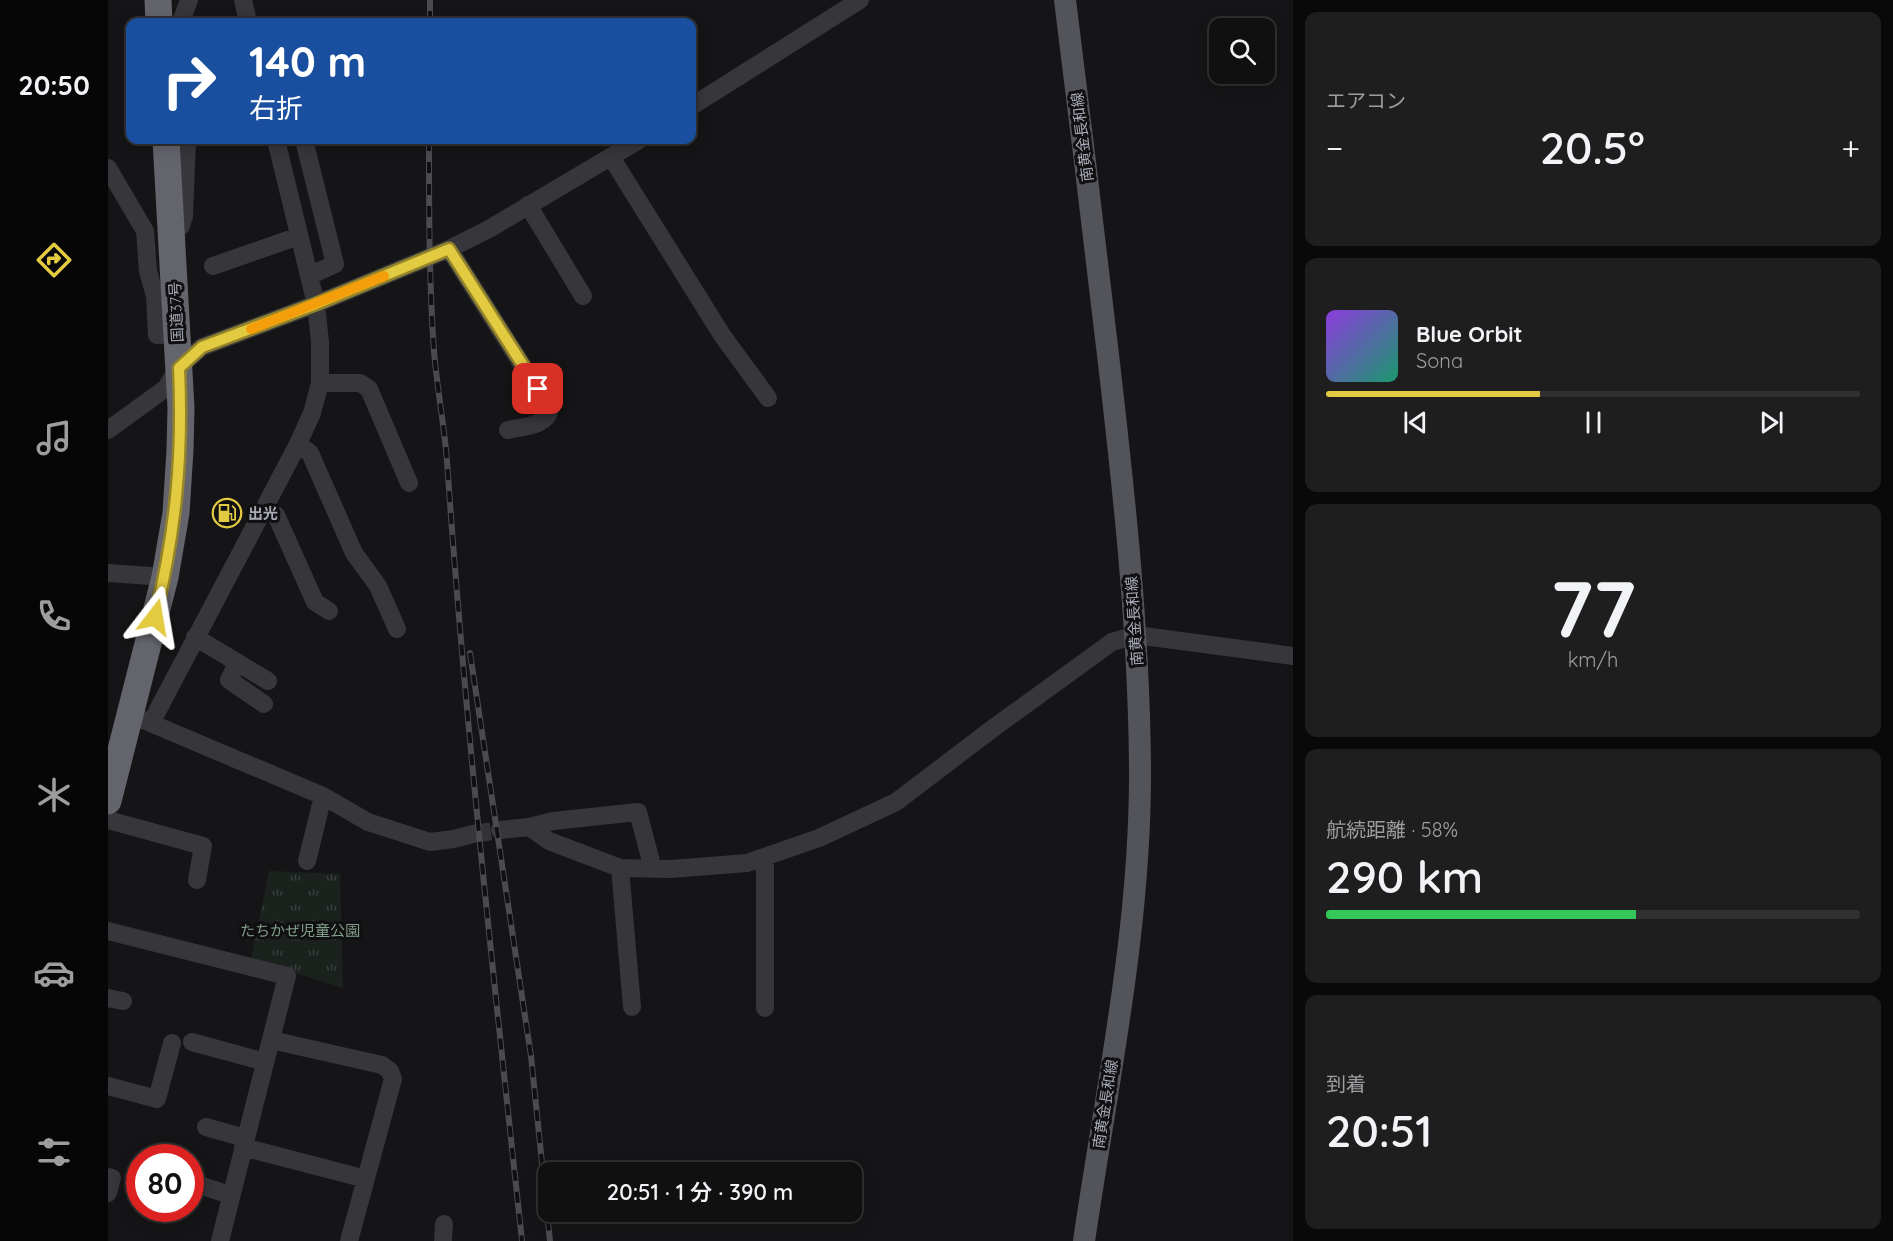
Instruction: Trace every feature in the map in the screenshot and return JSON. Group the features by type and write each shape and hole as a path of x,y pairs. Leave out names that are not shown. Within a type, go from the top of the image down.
{"highway":[{"path":"158,0 159,18"},
{"name":"国道37号","path":"108,801 141,719 176,513 180,450 179,368 166,144"}],"main road":[{"name":"南黄金長和線","path":"1065,0 1124,490 1136,635 1140,770 1134,900 1084,1241"}],"street":[{"path":"182,18 189,0"},
{"path":"243,0 247,18"},
{"path":"696,103 860,0"},
{"path":"171,234 181,226 184,216 187,144"},
{"path":"305,144 335,264 309,276"},
{"path":"108,430 166,388 179,368 202,347 316,304 449,249 489,229 632,144"},
{"path":"277,145 316,304 320,342 320,383 312,413 265,507 195,637 141,719 323,796 368,822 430,842 473,834"},
{"path":"611,157 722,335 768,398"},
{"path":"108,168 145,231 148,271 155,296 157,335 177,334"},
{"path":"528,205 583,297"},
{"path":"213,266 299,236"},
{"path":"449,249 550,409 548,417 542,422 508,430"},
{"path":"320,383 360,383 369,390 409,483"},
{"path":"298,444 310,453 354,554 378,586 397,629"},
{"path":"265,507 276,515 315,602 329,610"},
{"path":"108,573 165,576"},
{"path":"529,827 549,841 620,868 653,869 747,863 819,838 896,802 1112,642 1136,635 1293,656"},
{"path":"195,637 268,681"},
{"path":"237,663 229,680 264,704"},
{"path":"307,861 323,796"},
{"path":"500,830 529,827 553,821 638,812 653,869"},
{"path":"108,820 203,846 197,880"},
{"path":"765,857 765,1008"},
{"path":"620,868 632,1007"},
{"path":"108,932 287,976 231,1195 222,1240"},
{"path":"271,1040 382,1065 390,1071 393,1079 349,1241"},
{"path":"192,1042 265,1062"},
{"path":"108,1086 157,1099 172,1043"},
{"path":"206,1127 244,1143 366,1179"},
{"path":"108,1177 112,1178 108,1193"},
{"path":"204,1186 231,1195"}],"green space":[{"name":"たちかぜ児童公園","path":"269,871 340,874 343,988 251,959"}],"tunnel":[{"path":"473,834 500,830"}],"railway":[{"path":"430,0 430,18"},
{"path":"429,144 430,271 434,351 447,461 462,656 481,851 522,1241"},
{"path":"470,653 531,1056 550,1241"}],"slow traffic":[{"path":"251,329 384,276"}],"place":[{"name":"出光","path":"227,513"}],"route":[{"path":"155,617 176,513 181,408 179,368 202,347 316,304 449,249 538,389"}]}
